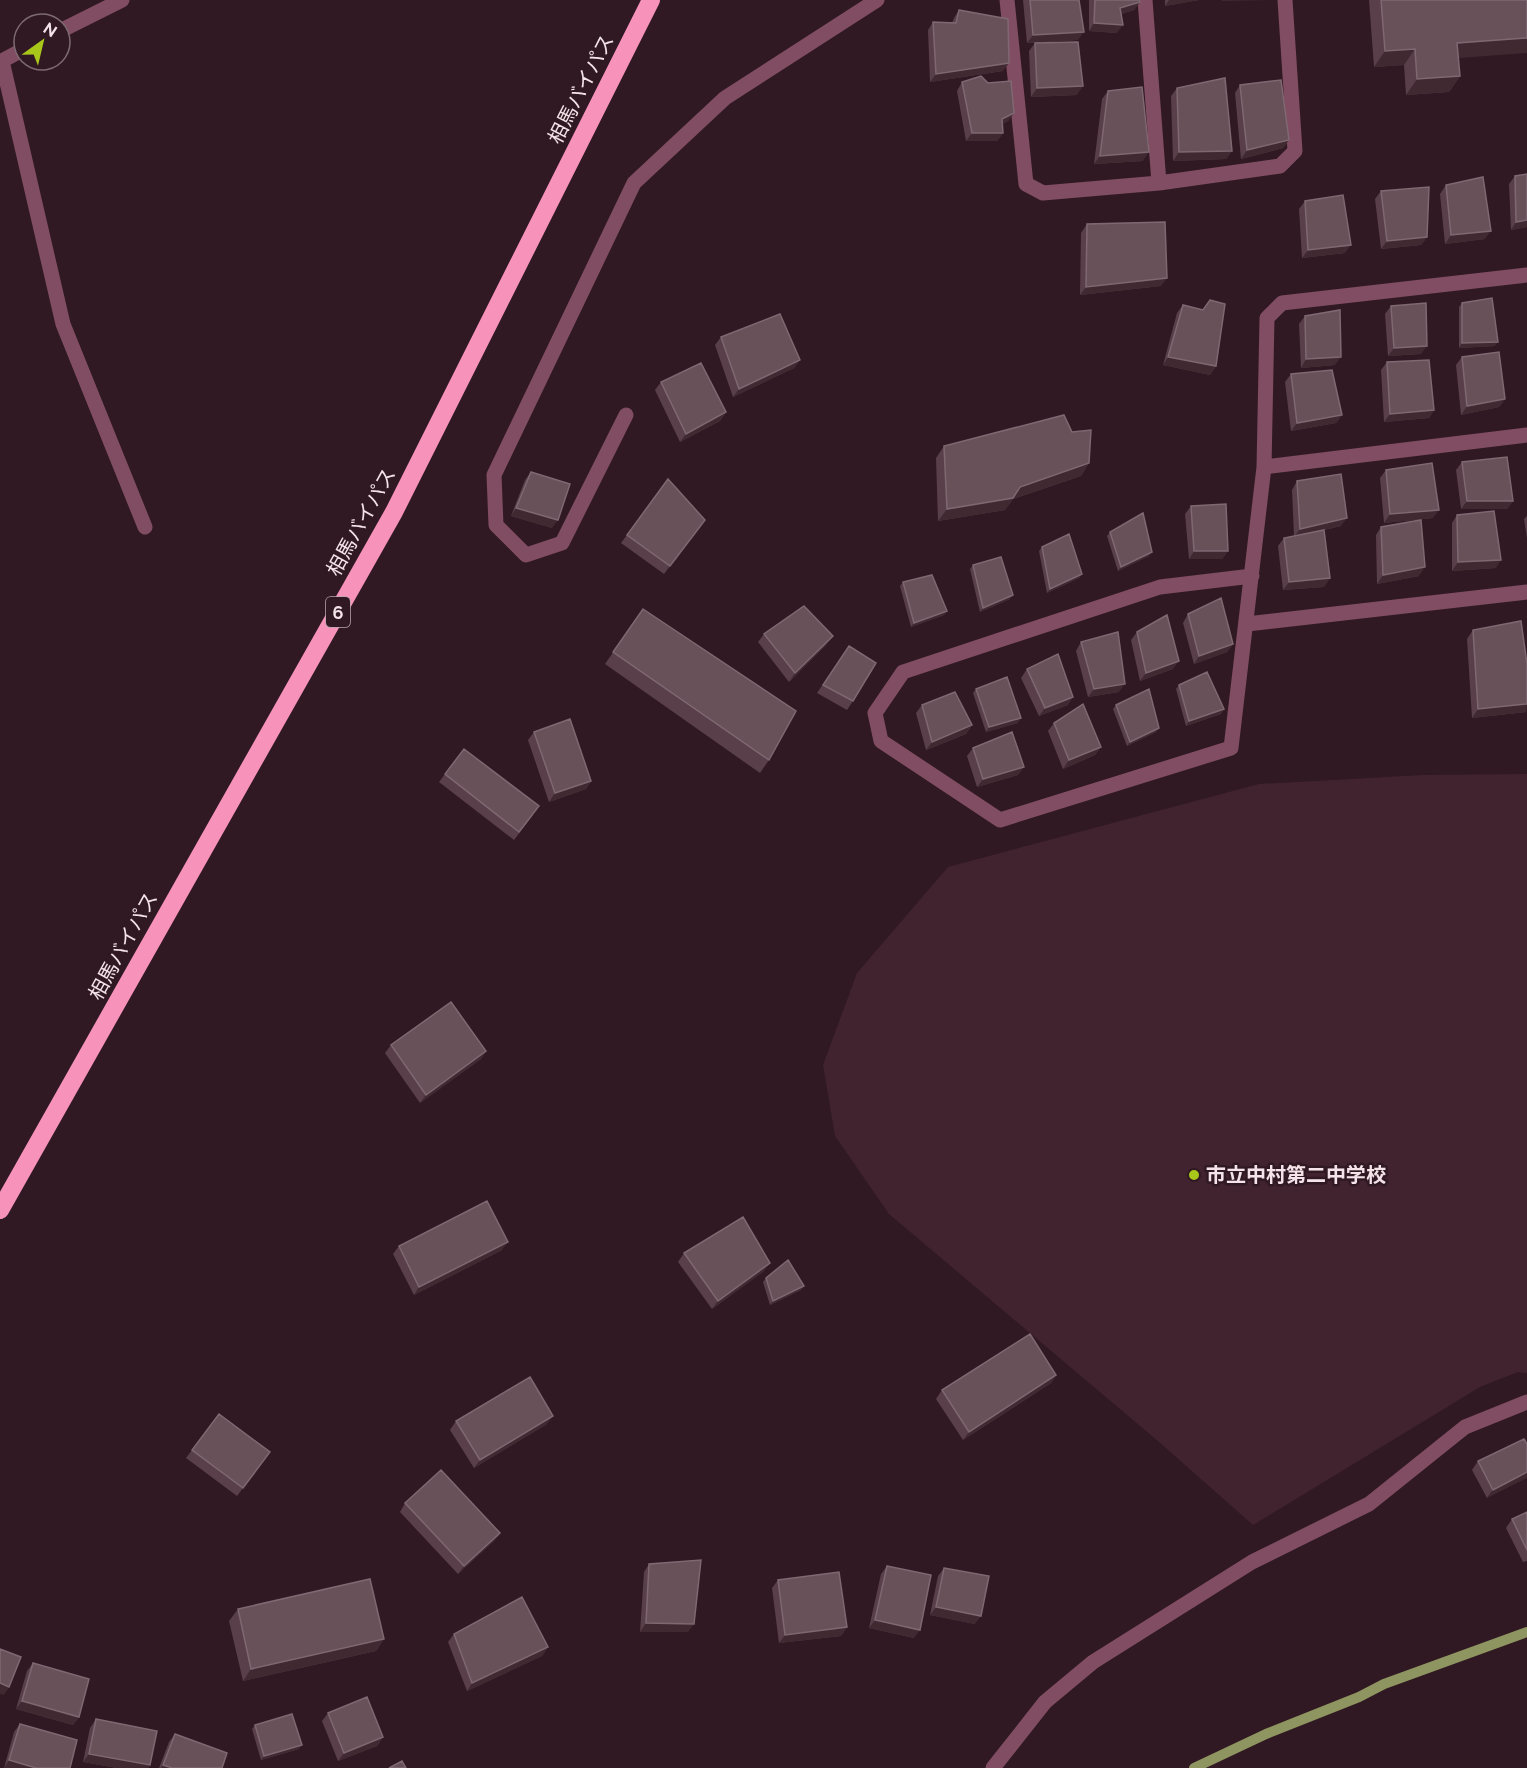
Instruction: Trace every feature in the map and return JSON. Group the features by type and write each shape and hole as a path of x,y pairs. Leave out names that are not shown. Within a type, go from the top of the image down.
{"highway":[{"name":"相馬バイパス","path":"0,1210 394,512 651,0"}],"street":[{"path":"72,25 122,0"},
{"path":"626,415 562,543 526,555 496,525 494,475 634,183 725,98 877,0"},
{"path":"1007,0 1026,184 1043,193 1159,183 1280,166 1294,151 1285,0"},
{"path":"1145,0 1159,183"},
{"path":"1,61 63,324 145,527"},
{"path":"1252,576 1160,586 903,672 875,713 880,741 1000,820 1231,748 1252,576 1264,467 1267,318 1282,303 1527,274"},
{"path":"1264,467 1527,435"},
{"path":"1246,624 1527,592"},
{"path":"993,1768 1046,1702 1093,1662 1252,1562 1369,1504 1465,1427 1527,1402"}],"shaded area":[{"name":"市立中村第二中学校","path":"1527,774 1527,1373 1518,1372 1480,1387 1253,1525 1159,1442 889,1214 835,1136 823,1065 857,973 948,867 1259,784 1423,775"}],"building":[{"path":"1030,0 1079,0 1084,32 1033,35"},
{"path":"1095,0 1139,0 1140,2 1120,8 1123,25 1094,23"},
{"path":"1381,0 1527,0 1527,38 1457,43 1460,76 1417,79 1415,49 1385,51"},
{"path":"959,10 1008,19 1009,63 936,74 933,22 956,23"},
{"path":"1078,42 1083,86 1037,88 1035,43"},
{"path":"981,76 988,83 1011,81 1014,113 1002,119 1003,133 972,133 962,82"},
{"path":"1225,78 1232,151 1179,152 1177,88"},
{"path":"1281,80 1289,140 1247,150 1240,85"},
{"path":"1142,87 1149,152 1100,156 1108,91"},
{"path":"1527,174 1527,220 1516,222 1515,176"},
{"path":"1483,177 1491,231 1451,235 1446,185"},
{"path":"1429,187 1427,237 1387,241 1381,191"},
{"path":"1343,195 1351,245 1308,250 1305,201"},
{"path":"1165,222 1167,278 1086,287 1087,224"},
{"path":"1492,298 1498,342 1462,343 1462,303"},
{"path":"1210,300 1225,304 1216,366 1168,357 1183,305 1203,310"},
{"path":"1426,303 1427,346 1394,348 1391,306"},
{"path":"1340,310 1341,357 1306,359 1305,316"},
{"path":"780,314 800,360 739,389 721,337"},
{"path":"1499,352 1505,399 1467,406 1462,357"},
{"path":"1429,360 1434,410 1390,414 1387,362"},
{"path":"701,363 726,412 686,434 661,382"},
{"path":"1332,370 1342,415 1297,423 1291,374"},
{"path":"1064,415 1072,432 1091,430 1089,463 1020,487 1013,498 947,509 944,446"},
{"path":"1507,457 1513,501 1467,501 1462,462"},
{"path":"1432,463 1439,510 1390,514 1386,470"},
{"path":"531,472 570,484 558,520 516,508"},
{"path":"1341,474 1347,518 1300,529 1297,481"},
{"path":"668,479 705,520 670,566 627,535"},
{"path":"1226,504 1228,551 1194,551 1191,506"},
{"path":"1494,511 1501,560 1458,562 1457,515"},
{"path":"1143,513 1152,552 1121,567 1110,532"},
{"path":"1421,520 1425,567 1383,575 1381,527"},
{"path":"1324,530 1330,578 1289,582 1284,538"},
{"path":"1069,534 1082,574 1050,589 1042,547"},
{"path":"1001,557 1013,595 983,608 973,565"},
{"path":"932,575 947,611 914,623 903,582"},
{"path":"1221,598 1233,644 1199,656 1188,614"},
{"path":"804,606 833,636 795,673 764,634"},
{"path":"643,609 796,711 769,760 613,652"},
{"path":"1167,615 1179,661 1146,673 1137,632"},
{"path":"1521,621 1527,664 1527,704 1478,709 1473,630"},
{"path":"1118,632 1125,684 1094,689 1081,642"},
{"path":"849,646 876,663 853,701 823,685"},
{"path":"1058,654 1073,697 1045,708 1027,669"},
{"path":"1207,672 1224,709 1189,721 1179,685"},
{"path":"1007,677 1021,718 989,727 976,689"},
{"path":"1149,689 1159,728 1130,742 1116,705"},
{"path":"955,692 972,725 932,742 922,705"},
{"path":"1083,704 1101,747 1069,760 1054,723"},
{"path":"570,719 591,781 555,793 534,732"},
{"path":"1012,732 1024,767 983,779 973,748"},
{"path":"464,749 539,806 519,832 445,774"},
{"path":"451,1002 486,1051 426,1095 391,1045"},
{"path":"487,1201 508,1242 419,1287 399,1246"},
{"path":"743,1217 770,1263 718,1301 684,1253"},
{"path":"788,1260 804,1286 773,1301 766,1278"},
{"path":"1030,1334 1056,1375 969,1432 942,1390"},
{"path":"530,1377 553,1416 480,1460 456,1421"},
{"path":"219,1414 270,1452 243,1488 192,1450"},
{"path":"1524,1439 1527,1444 1527,1472 1493,1490 1478,1461"},
{"path":"441,1470 500,1533 464,1566 405,1503"},
{"path":"1527,1512 1527,1550 1512,1519"},
{"path":"701,1560 694,1624 646,1623 649,1564"},
{"path":"887,1566 931,1575 920,1630 875,1620"},
{"path":"944,1568 989,1576 981,1616 936,1607"},
{"path":"839,1572 847,1627 785,1635 778,1580"},
{"path":"370,1579 384,1639 251,1669 238,1609"},
{"path":"522,1597 548,1647 472,1683 454,1634"},
{"path":"0,1649 21,1657 9,1687 0,1683"},
{"path":"33,1663 89,1679 79,1717 22,1701"},
{"path":"367,1697 383,1737 344,1753 328,1713"},
{"path":"292,1714 302,1745 264,1756 255,1725"},
{"path":"96,1719 157,1731 150,1765 89,1754"},
{"path":"20,1724 77,1740 70,1768 36,1768 9,1760"},
{"path":"175,1734 227,1753 222,1768 172,1768 163,1765"},
{"path":"402,1761 406,1768 389,1768"}],"waterway":[{"path":"1194,1768 1266,1734 1359,1697 1384,1684 1527,1632"}],"place":[{"name":"市立中村第二中学校","path":"1194,1175"}]}
